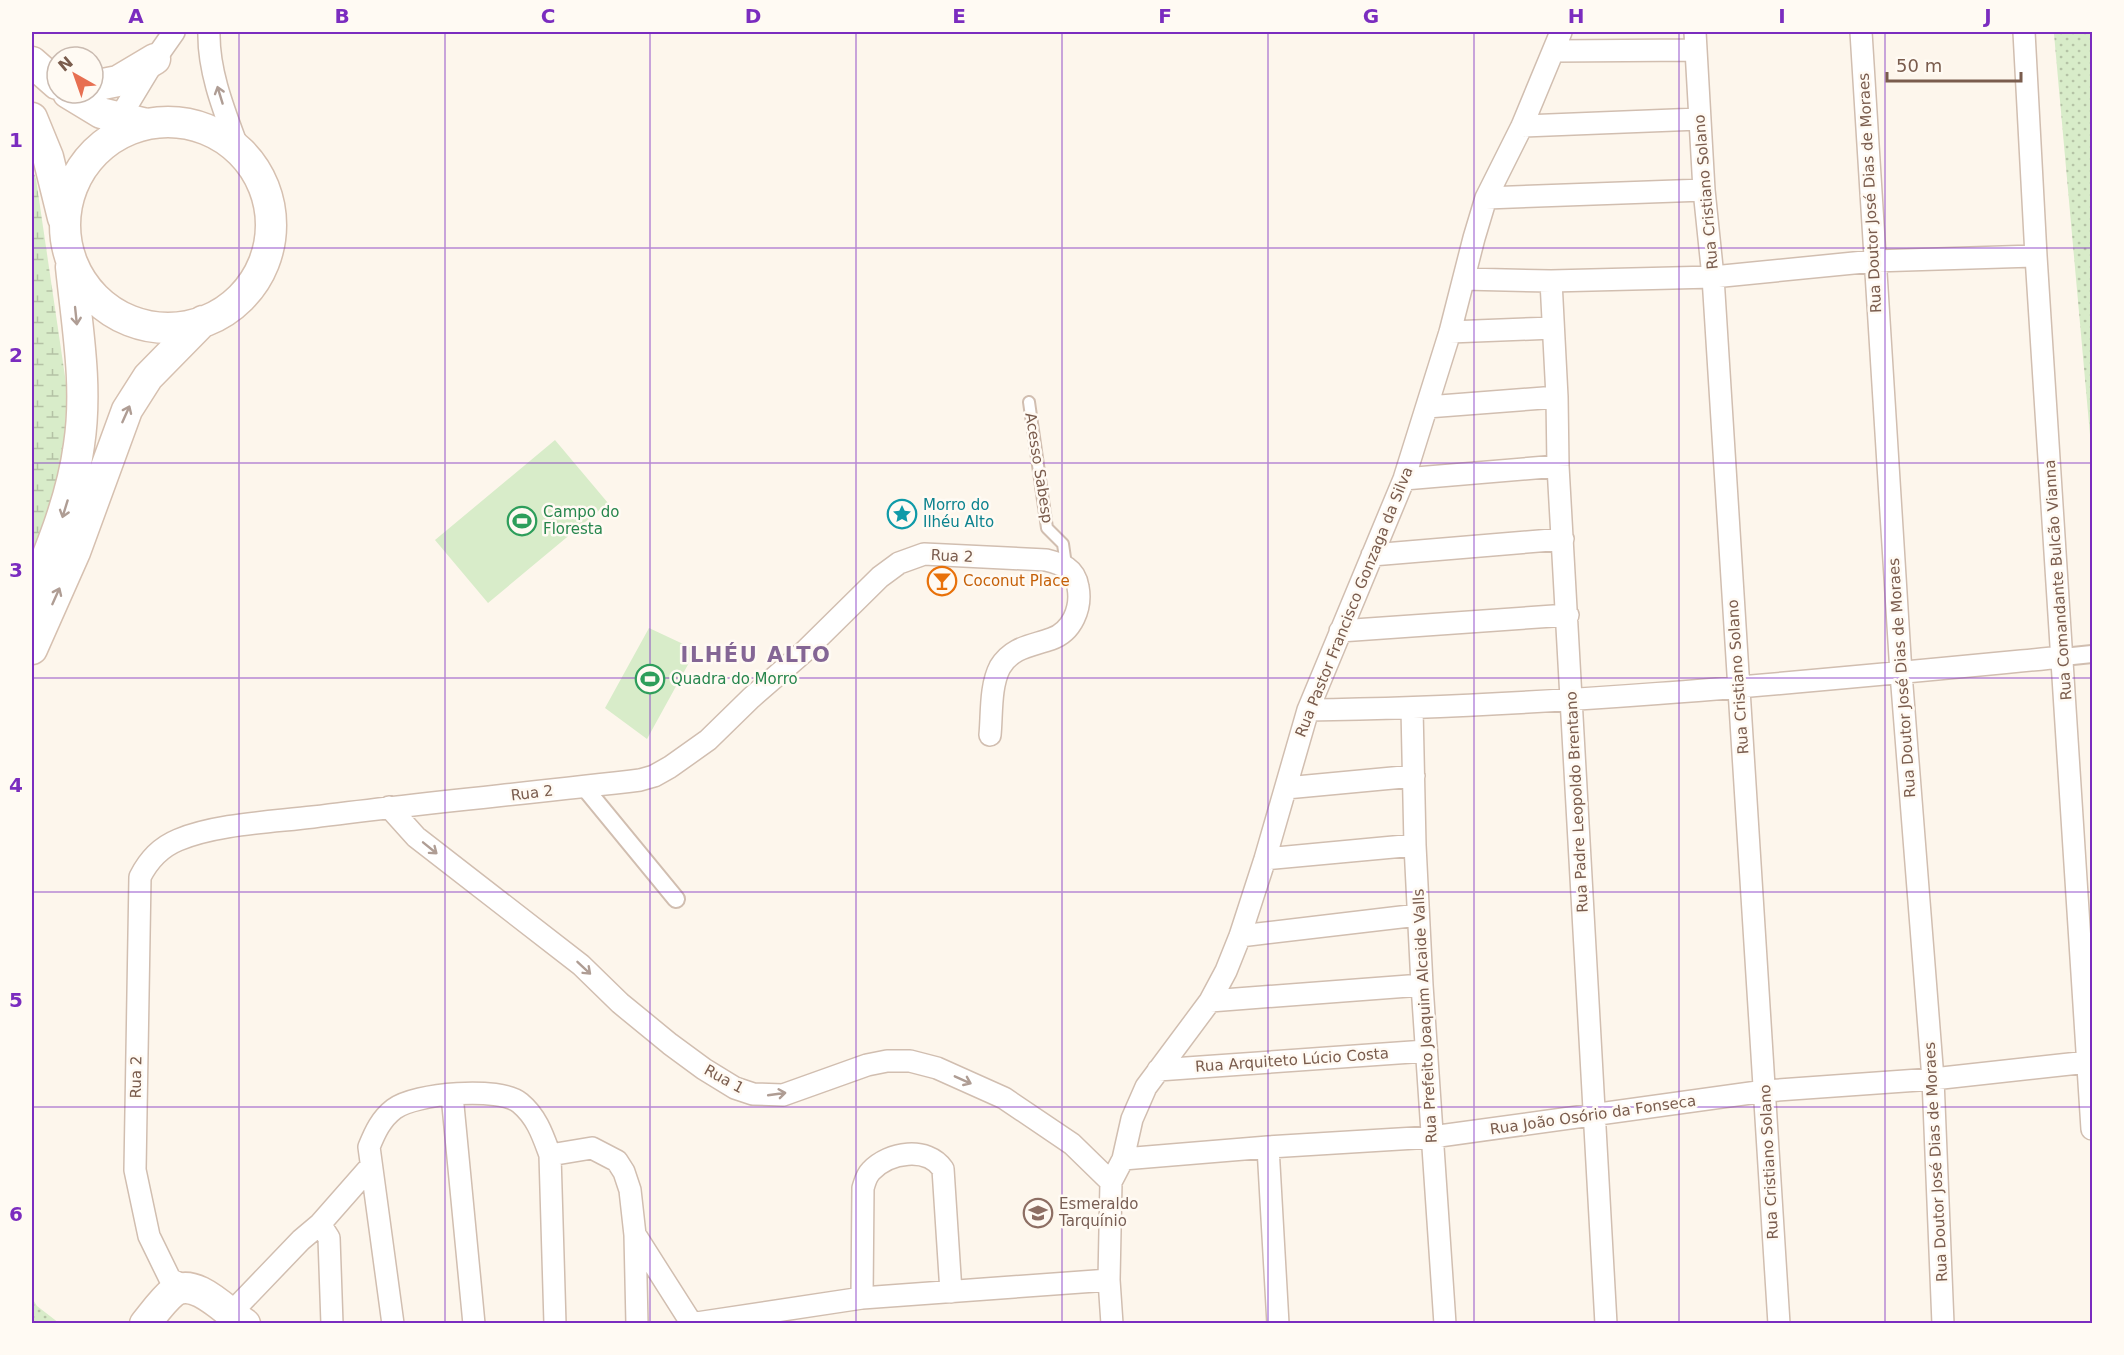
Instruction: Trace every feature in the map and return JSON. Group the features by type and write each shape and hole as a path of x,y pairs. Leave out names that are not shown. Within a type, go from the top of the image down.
{"main road":[{"path":"113,105 128,76 155,59"},
{"path":"32,62 45,73"},
{"path":"70,258 88,291 99,302 122,317 147,326 178,327 203,321 236,301 257,275 267,249 270,226 267,200 256,171 239,150 216,134 192,125 113,105"},
{"path":"65,225 68,200 84,166 103,145 127,131 113,105"},
{"path":"32,118 48,158 65,225 81,376 80,444 70,492 32,594"},
{"path":"32,650 75,552 131,402 148,377 203,321"},
{"path":"145,1323 173,1292 184,1286 198,1289 238,1319"}],"street":[{"path":"155,59 174,32"},
{"path":"209,32 209,49 213,68 239,150"},
{"name":"Rua Doutor José Dias de Moraes","path":"1861,32 1901,673 1933,1079 1943,1323"},
{"name":"Rua Comandante Bulcão Vianna","path":"2024,32 2036,256 2092,1129"},
{"path":"1558,41 1695,41"},
{"name":"Rua Pastor Francisco Gonzaga da Silva","path":"1123,1159 1132,1119 1146,1087 1210,1001 1226,971 1240,936 1308,710 1404,479 1449,332 1473,238 1486,198 1521,126 1558,41"},
{"name":"Rua Cristiano Solano","path":"1695,41 1704,190 1713,277 1779,1323"},
{"path":"1521,126 1699,118"},
{"path":"1486,198 1704,190"},
{"path":"1464,279 1551,281 1713,277 1874,261 2036,256"},
{"name":"Rua Padre Leopoldo Brentano","path":"1551,281 1558,466 1606,1323"},
{"path":"1449,332 1553,328"},
{"path":"1427,407 1557,397"},
{"path":"1404,479 1558,466"},
{"path":"1372,555 1563,539"},
{"name":"Rua 2","path":"184,1286 170,1279 149,1236 135,1170 140,878 146,864 165,847 178,840 220,830 389,807 584,787 654,776 693,753 805,651 880,577 899,563 924,554 1046,560 1066,565"},
{"path":"990,735 994,683 1000,668 1010,655 1024,646 1053,639 1064,632 1074,619 1078,607 1078,587 1073,573 1066,565"},
{"path":"1340,631 1568,615"},
{"path":"1308,710 1412,709 1739,688 2092,654"},
{"name":"Rua Prefeito Joaquim Alcaide Valls","path":"1412,709 1418,915 1445,1323"},
{"path":"1286,788 1414,776"},
{"path":"584,787 676,899"},
{"name":"Rua 1","path":"389,807 416,837 581,965 620,1003 670,1044 735,1088 753,1094 783,1095 867,1065 887,1060 910,1061 938,1068 1004,1098 1072,1144 1111,1182"},
{"path":"1265,859 1415,845"},
{"path":"1240,936 1418,915"},
{"path":"1210,1001 1422,986"},
{"name":"Rua Arquiteto Lúcio Costa","path":"1158,1070 1426,1051"},
{"name":"Rua João Osório da Fonseca","path":"1123,1159 1432,1137 1765,1091 1933,1079 2088,1062"},
{"path":"393,1323 369,1147 376,1128 396,1107 414,1100 481,1094 510,1097 520,1102 542,1131 550,1155 555,1323"},
{"path":"452,1095 474,1323"},
{"path":"1268,1147 1278,1323"},
{"path":"550,1155 591,1148 617,1161 624,1172 630,1190 635,1235 637,1323"},
{"path":"862,1298 863,1188 866,1177 878,1164 889,1159 919,1154 930,1156 943,1169 951,1292"},
{"path":"1112,1323 1109,1280 1111,1182 1123,1159"},
{"path":"238,1319 292,1249 320,1224 371,1166"},
{"path":"320,1224 329,1238 332,1323"},
{"path":"635,1235 691,1323 862,1298 1109,1280"}],"lane":[{"name":"Acesso Sabesp","path":"1029,402 1047,528 1063,544 1066,565"}],"green space":[{"path":"2092,32 2092,457 2054,34"},
{"path":"32,168 36,179 67,390 63,472 32,556"},
{"name":"Campo do Floresta","path":"555,440 608,503 488,603 435,540"},
{"name":"Quadra do Morro","path":"649,628 696,650 647,739 605,708"},
{"path":"32,1298 37,1306 59,1323 32,1323"}],"place":[{"name":"Morro do Ilhéu Alto","path":"902,514"},
{"name":"Campo do Floresta","path":"522,521"},
{"name":"Coconut Place","path":"942,581"},
{"name":"Quadra do Morro","path":"650,679"},
{"name":"Esmeraldo Tarquínio","path":"1038,1213"}],"district":[{"name":"ILHÉU ALTO","path":"756,655"}]}
